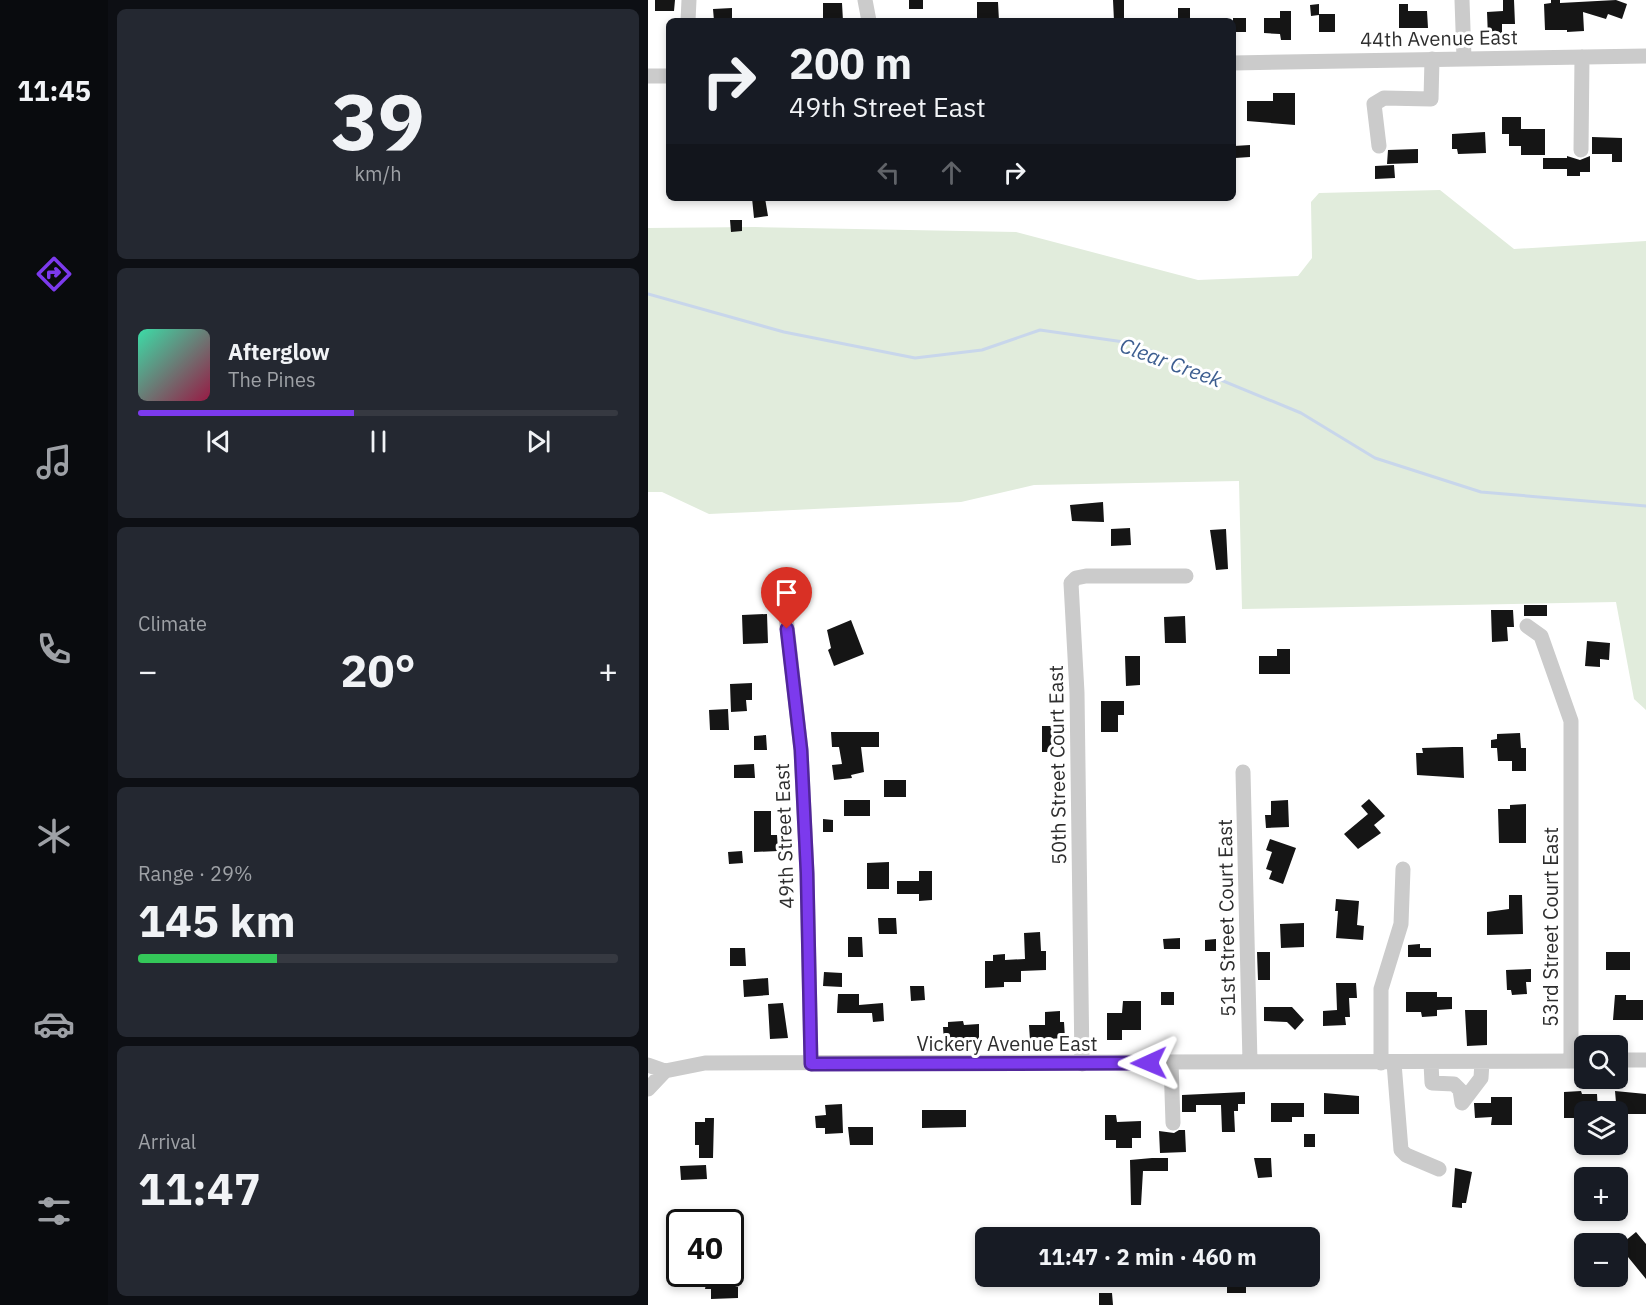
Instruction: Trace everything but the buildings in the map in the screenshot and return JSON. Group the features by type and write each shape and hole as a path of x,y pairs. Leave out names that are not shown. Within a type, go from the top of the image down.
{"street":[{"path":"688,18 689,0"},
{"path":"865,0 868,18"},
{"path":"1462,0 1464,58"},
{"name":"44th Avenue East","path":"1236,63 1646,56"},
{"path":"1581,57 1581,150"},
{"path":"1379,146 1374,104 1384,99 1431,99 1432,59"},
{"path":"648,76 666,76"},
{"name":"50th Street Court East","path":"1082,1064 1077,705 1071,584 1076,578 1086,576 1185,576"},
{"name":"49th Street East","path":"785,608 801,750 807,873 811,1064"},
{"name":"53rd Street Court East","path":"1527,626 1541,636 1571,721 1577,1035"},
{"name":"51st Street Court East","path":"1243,772 1250,1062"},
{"path":"1403,869 1401,924 1381,989 1387,1063 1401,1150 1406,1155 1439,1169"},
{"path":"1628,1060 1646,1060"},
{"name":"Vickery Avenue East","path":"665,1071 705,1063 1082,1064 1574,1061"},
{"path":"1171,1062 1173,1123"},
{"path":"1431,1063 1432,1083 1454,1084 1460,1090 1462,1103 1481,1078 1482,1062"},
{"path":"648,1065 665,1071 648,1089"}],"green space":[{"path":"1440,190 1514,249 1646,241 1646,710 1634,699 1616,602 1242,609 1239,481 1034,485 961,502 709,514 662,492 648,492 648,228 755,227 1016,232 1198,280 1298,276 1312,258 1311,202 1319,193"}],"waterway":[{"name":"Clear Creek","path":"648,294 784,332 915,358 982,350 1040,330 1131,343 1301,413 1375,458 1481,492 1646,506"}],"route":[{"path":"787,629 790,672 797,707 801,750 807,873 811,1064 1149,1063"}]}
